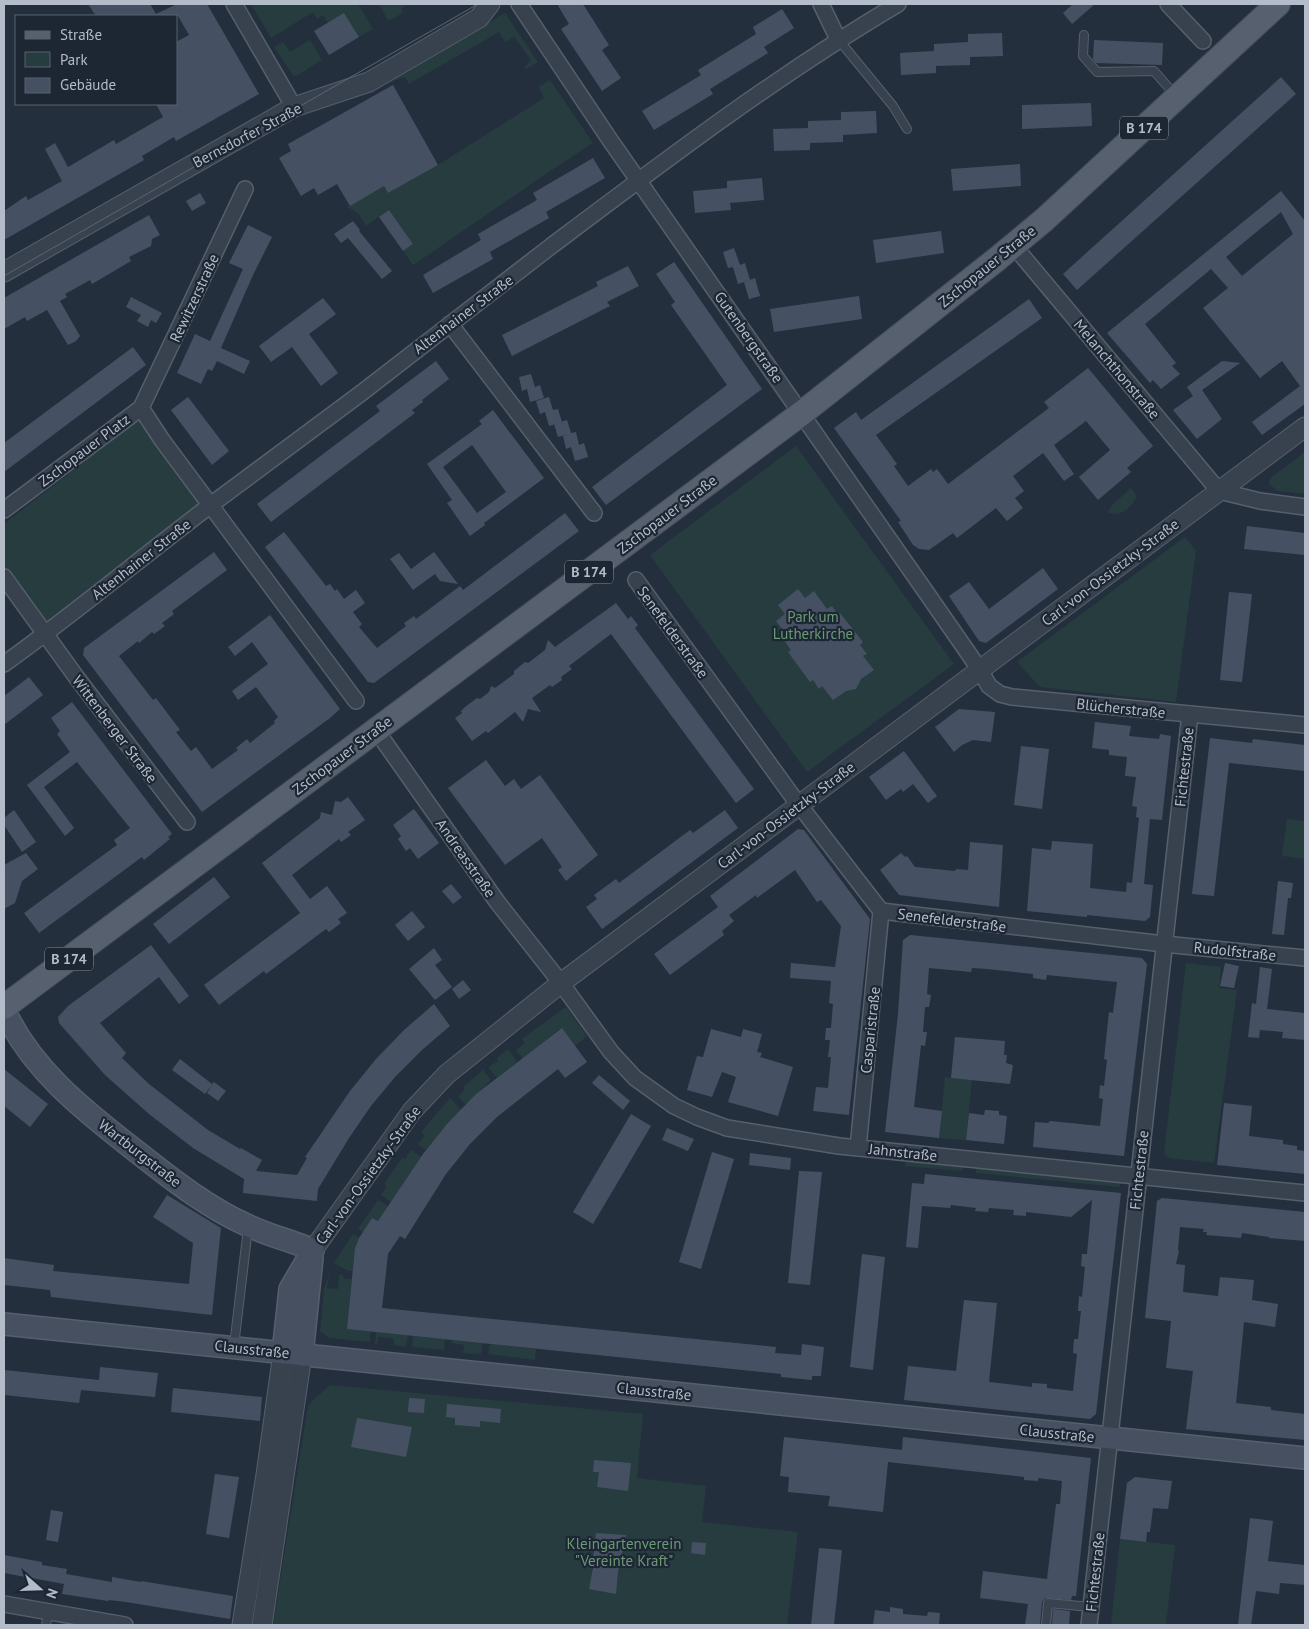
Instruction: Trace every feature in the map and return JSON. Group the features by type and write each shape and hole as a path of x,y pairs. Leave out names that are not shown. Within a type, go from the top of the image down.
{"main road":[{"name":"Zschopauer Straße","path":"4,1008 802,413 1014,246 1278,4"},
{"name":"Wartburgstraße","path":"4,1008 10,1024 35,1059 83,1108 166,1174 204,1201 249,1226 313,1250"},
{"name":"Carl-von-Ossietzky-Straße","path":"292,1354 313,1250"},
{"name":"Clausstraße","path":"4,1324 1305,1458"}],"street":[{"path":"234,4 294,107"},
{"name":"Bernsdorfer Straße","path":"4,272 294,107 369,82 479,18 490,4"},
{"name":"Gutenbergstraße","path":"519,4 610,140 640,180 980,670"},
{"path":"821,4 838,40"},
{"name":"Altenhainer Straße","path":"4,664 210,505 360,394 640,180 733,112 838,40 898,4"},
{"path":"1168,4 1203,41"},
{"name":"Rewitzerstraße","path":"141,408 246,189"},
{"name":"Melanchthonstraße","path":"1014,246 1219,491"},
{"path":"450,324 594,513"},
{"name":"Zschopauer Platz","path":"4,510 141,408 210,505"},
{"name":"Carl-von-Ossietzky-Straße","path":"313,1250 412,1111 447,1074 561,983 1305,427"},
{"path":"1219,491 1260,501 1305,507"},
{"path":"210,505 356,700"},
{"path":"4,577 45,634"},
{"name":"Senefelderstraße","path":"636,580 799,805 881,911 1164,944"},
{"name":"Wittenberger Straße","path":"45,634 187,822"},
{"name":"Blücherstraße","path":"980,670 989,686 1000,694 1012,697 1305,725"},
{"name":"Fichtestraße","path":"1089,1625 1190,714"},
{"name":"Andreasstraße","path":"376,730 498,903 561,983"},
{"name":"Casparistraße","path":"858,1148 881,911"},
{"name":"Rudolfstraße","path":"1164,944 1305,958"},
{"name":"Jahnstraße","path":"561,983 611,1052 635,1078 674,1106 727,1128 858,1148 1305,1193"},
{"name":"Carl-von-Ossietzky-Straße","path":"242,1625 266,1475 292,1354"},
{"name":"Carl-von-Ossietzky-Straße","path":"262,1625 292,1354"},
{"path":"4,1604 47,1619 125,1625"}],"lane":[{"path":"1084,35 1083,56 1097,72 1154,71 1177,97"},
{"path":"838,40 893,106 907,129"},
{"path":"234,1348 249,1226"},
{"path":"1046,1625 1048,1603 1091,1607"}],"green space":[{"path":"251,4 358,4 373,29 359,37 344,14 328,23 323,15 317,19 313,12 271,38"},
{"path":"379,4 404,4 405,6 401,9 403,13 388,21"},
{"path":"505,13 538,62 526,69 524,68 531,60 514,37 505,42 499,32 409,84 405,77 390,82"},
{"path":"310,40 322,60 296,76 293,75 274,47 283,42 290,52"},
{"path":"550,80 593,143 413,265 403,251 413,244 389,210 366,226 358,213 347,207 384,186 388,193 438,165 544,98 539,87"},
{"path":"138,420 201,503 45,622 4,566 4,524"},
{"name":"Park um Lutherkirche","path":"796,446 954,664 807,772 650,555"},
{"path":"1305,452 1305,494 1278,491 1270,485 1269,481 1272,477"},
{"path":"1131,488 1137,496 1132,504 1121,513 1112,514 1108,512 1112,505"},
{"path":"1185,537 1196,551 1176,702 1040,687 1017,662"},
{"path":"1287,819 1305,821 1305,859 1282,856"},
{"path":"1186,963 1221,967 1219,988 1237,990 1214,1163 1169,1158 1164,1153"},
{"path":"566,1007 587,1036 575,1046 561,1028 523,1059 516,1050 525,1043 522,1039"},
{"path":"508,1049 517,1062 497,1078 488,1067 498,1061 497,1058"},
{"path":"483,1070 491,1080 466,1105 458,1096 465,1089 463,1087"},
{"path":"945,1077 972,1080 966,1140 939,1138"},
{"path":"450,1098 461,1110 426,1150 418,1144 425,1135 421,1132"},
{"path":"411,1150 421,1157 391,1202 381,1195 387,1186 384,1184 402,1158 405,1159"},
{"path":"906,1158 963,1163 962,1171 905,1166"},
{"path":"976,1165 1120,1180 1120,1187 976,1173"},
{"path":"378,1200 388,1206 378,1221 372,1218 363,1232 358,1229"},
{"path":"353,1234 359,1238 355,1248 353,1271 348,1271 334,1263"},
{"path":"330,1272 327,1288 338,1289 339,1275 341,1274 346,1279 352,1279 347,1329 370,1331 370,1342 329,1338 320,1331 324,1289"},
{"path":"376,1332 408,1335 406,1347 394,1345 394,1339 378,1337 377,1344 375,1344"},
{"path":"413,1336 445,1339 444,1350 412,1347"},
{"path":"452,1340 482,1343 481,1354 463,1353 464,1345 451,1343"},
{"path":"490,1344 536,1349 535,1360 488,1354"},
{"name":"Kleingartenverein \"Vereinte Kraft\"","path":"330,1385 643,1414 637,1478 706,1486 702,1522 798,1532 787,1625 273,1625 308,1405"},
{"path":"1120,1539 1175,1545 1166,1625 1111,1625"}],"building":[{"path":"88,4 150,4 156,14 177,4 207,4 259,94 176,141 174,137 142,156 144,160 4,240 4,211 26,196 28,200 62,181 45,149 55,143 68,167 114,140 116,144 163,117 157,105 178,105 178,41 189,35 178,15 95,15"},
{"path":"557,4 583,4 609,45 602,50 621,78 602,91 561,29 569,24"},
{"path":"1073,4 1095,4 1072,24 1063,13"},
{"path":"782,9 794,28 764,47 768,53 710,89 713,94 654,130 642,111 701,75 698,70 756,34 753,27"},
{"path":"344,13 359,37 329,55 314,31"},
{"path":"1002,33 1003,56 970,57 970,65 936,66 936,73 901,75 900,53 934,51 934,44 968,42 968,34"},
{"path":"1094,40 1163,43 1162,65 1096,63 1093,59"},
{"path":"1281,77 1296,94 1077,290 1063,274"},
{"path":"393,85 438,165 388,193 384,186 350,206 337,184 318,195 314,188 301,196 279,158 291,151 288,144"},
{"path":"1091,103 1092,126 1022,129 1022,105"},
{"path":"876,111 877,133 843,135 843,142 810,143 810,150 774,151 773,129 808,128 808,121 841,120 841,112"},
{"path":"593,158 605,178 546,212 549,218 490,252 493,259 433,293 423,275 481,240 478,234 537,200 533,193"},
{"path":"1020,164 1021,186 953,191 951,169"},
{"path":"762,178 764,200 730,203 731,210 695,213 693,191 727,188 727,181"},
{"path":"1281,191 1305,221 1305,404 1262,435 1252,422 1300,386 1282,361 1260,378 1203,308 1228,288 1211,269 1145,324 1176,363 1172,366 1180,374 1161,389 1153,380 1150,383 1107,333","holes":["1281,212 1293,234 1242,276 1226,257"]},
{"path":"200,193 206,203 192,211 186,201"},
{"path":"389,210 413,244 403,251 379,217"},
{"path":"149,215 160,235 152,239 151,246 129,257 131,261 92,284 90,280 65,294 67,297 60,301 80,336 76,341 68,345 47,310 27,321 25,317 4,329 4,298"},
{"path":"353,221 392,271 382,279 348,238 341,243 334,234"},
{"path":"248,225 272,237 221,348 250,361 244,374 217,361 212,371 208,369 201,384 177,373 195,334 210,341 243,269 229,263"},
{"path":"941,231 944,253 876,263 873,240"},
{"path":"734,248 740,265 745,263 750,280 738,284 733,267 728,268 723,252"},
{"path":"674,262 762,389 606,505 592,487 727,385 671,305 675,302 656,274"},
{"path":"628,266 639,286 607,302 610,306 512,356 502,335 598,286 596,282"},
{"path":"755,278 760,296 749,299 744,282"},
{"path":"859,296 862,319 774,332 770,309"},
{"path":"131,297 162,313 156,323 151,320 148,327 137,321 141,315 126,307"},
{"path":"323,298 336,314 309,334 338,373 321,386 292,347 271,362 259,346"},
{"path":"1029,299 1042,318 876,435 897,464 894,466 908,486 931,469 933,472 937,469 948,484 1049,408 1044,402 1088,368 1153,446 1127,468 1131,472 1098,500 1079,477 1110,450 1086,421 1054,445 1074,474 1064,481 1043,453 1013,476 1024,491 1015,498 1023,508 1007,521 996,508 957,538 953,533 929,550 919,549 913,545 898,522 901,521 834,428 856,412 861,420"},
{"path":"133,347 146,365 4,472 4,443"},
{"path":"436,361 449,379 412,410 415,413 271,522 257,504 380,411 376,406"},
{"path":"1222,361 1240,363 1202,390 1222,419 1197,439 1173,410 1193,396 1187,387"},
{"path":"531,374 535,387 540,385 544,398 530,402 527,389 522,391 519,377"},
{"path":"188,397 229,451 212,465 171,410"},
{"path":"549,397 553,410 558,409 562,422 549,426 545,412 540,414 536,401"},
{"path":"493,410 544,478 484,523 485,525 470,536 447,503 452,500 427,464 482,424 479,421","holes":["472,445 506,492 477,513 443,467"]},
{"path":"567,420 571,433 576,432 579,445 584,443 588,457 575,461 571,447 566,449 563,436 569,434 558,437 554,424"},
{"path":"565,513 579,531 374,683 368,682 265,547 284,532 326,586 330,584 335,591 337,589 344,599 356,590 365,603 353,612 362,624 359,627 377,648 406,626 404,623 414,616 416,619 460,586 463,590"},
{"path":"1247,526 1305,533 1305,555 1244,549"},
{"path":"214,552 227,570 172,611 174,614 162,623 165,626 154,634 152,632 139,643 138,641 119,656 153,700 156,698 180,730 176,732 191,751 196,747 212,769 238,750 236,748 247,739 250,743 275,723 274,721 278,717 256,687 238,700 232,691 268,664 252,642 235,656 228,647 270,615 340,709 202,812 83,655 84,648"},
{"path":"434,552 458,584 440,581 435,574 413,590 390,559 399,553 411,569"},
{"path":"1043,568 1058,589 986,643 979,641 949,596 969,582 989,609"},
{"path":"798,589 805,598 814,591 827,609 832,606 838,615 840,613 863,642 860,645 867,654 863,656 874,670 861,679 856,689 846,691 833,700 822,686 819,689 813,680 810,682 788,652 791,650 785,642 789,638 776,621 785,614 778,605"},
{"path":"1229,592 1252,594 1242,682 1220,680"},
{"path":"616,603 628,619 631,616 638,625 635,628 754,789 736,803 611,634 569,666 572,669 561,677 562,680 552,687 550,685 532,698 541,712 528,709 523,722 515,712 488,733 486,731 472,741 455,718 462,713 461,711 465,707 489,692 491,686 495,688 514,674 514,671 525,662 528,663 545,650 548,640 555,647"},
{"path":"29,677 43,695 4,725 4,696"},
{"path":"72,702 172,834 168,837 170,839 144,860 142,857 39,933 24,913 117,845 114,840 130,828 77,762 44,787 74,828 65,836 27,785 70,752 57,734 60,731 51,718"},
{"path":"959,709 995,712 991,742 973,740 962,745 954,752 935,727"},
{"path":"1095,722 1131,726 1129,736 1159,739 1160,734 1171,736 1162,820 1150,819 1144,884 1153,885 1150,917 1145,921 1027,911 1032,848 1051,850 1052,841 1093,844 1090,888 1126,892 1127,882 1132,883 1139,818 1136,817 1137,807 1132,806 1136,777 1125,776 1127,757 1109,755 1109,750 1092,748"},
{"path":"1210,738 1252,743 1253,739 1305,745 1305,771 1229,763 1214,896 1192,894"},
{"path":"1021,746 1049,749 1042,809 1014,805"},
{"path":"904,751 937,796 928,803 913,784 903,792 901,789 886,800 869,777"},
{"path":"486,760 505,786 514,779 521,789 540,775 598,855 566,881 558,870 562,867 542,838 505,865 448,788"},
{"path":"348,797 365,820 348,832 351,835 341,842 339,839 292,875 310,899 327,886 347,913 338,919 341,923 329,932 326,929 266,974 264,971 219,1005 204,985 300,913 262,863 320,818 321,812 332,815 335,801 341,802"},
{"path":"414,809 439,843 418,859 410,848 406,851 398,839 401,836 393,825"},
{"path":"14,810 36,842 22,852 4,825 4,818"},
{"path":"725,810 738,828 602,929 586,907 597,899 594,895 616,879 619,883 690,830 693,833"},
{"path":"798,829 804,830 870,919 849,1115 813,1111 816,1087 828,1088 831,1057 828,1057 830,1040 825,1040 826,1028 831,1028 833,1004 829,1003 831,981 790,978 791,963 835,967 841,926 821,900 817,902 795,870 757,898 756,895 729,915 734,921 722,931 724,935 670,975 654,954 718,907 710,896"},
{"path":"970,842 1003,845 999,907 899,895 880,870 901,853 905,857 907,856 915,867 955,871 956,869 968,870"},
{"path":"26,853 38,869 22,881 15,903 4,909 4,865"},
{"path":"214,877 230,897 169,944 153,924"},
{"path":"1278,881 1293,883 1291,898 1288,898 1284,935 1272,934"},
{"path":"451,884 462,897 453,904 442,891"},
{"path":"412,911 425,927 408,941 395,925"},
{"path":"910,935 1142,958 1147,964 1124,1156 1033,1147 1035,1122 1048,1123 1050,1121 1100,1126 1103,1099 1099,1098 1100,1085 1104,1086 1107,1060 1104,1059 1109,1012 1113,1013 1117,982 1047,975 1046,980 1033,978 1033,974 987,969 972,968 971,972 929,968 927,994 931,995 929,1007 925,1007 923,1032 927,1032 925,1046 921,1045 914,1107 942,1111 939,1138 885,1132 898,1014 903,940"},
{"path":"151,945 189,996 179,1004 159,977 100,1023 126,1053 122,1058 149,1084 208,1130 262,1160 256,1171 297,1175 307,1158 305,1157 350,1091 376,1059 404,1030 434,1004 450,1026 395,1077 371,1106 318,1189 317,1201 243,1193 244,1179 193,1148 149,1114 105,1075 59,1023 58,1017 68,1006"},
{"path":"434,948 442,960 435,965 452,987 435,1000 409,969"},
{"path":"1225,963 1239,966 1234,988 1220,986"},
{"path":"1260,967 1272,969 1267,1009 1305,1013 1305,1040 1282,1038 1283,1032 1260,1030 1259,1038 1248,1037 1252,1003 1256,1004"},
{"path":"463,980 471,990 459,999 452,989"},
{"path":"562,1028 587,1062 565,1078 558,1069 497,1117 470,1144 446,1174 405,1239 400,1236 388,1254 382,1308 776,1347 775,1353 801,1355 802,1344 824,1347 821,1376 812,1376 812,1380 781,1377 781,1374 347,1329 355,1248 372,1218 378,1221 423,1154 447,1124 476,1094"},
{"path":"711,1029 741,1037 743,1029 762,1034 757,1052 762,1053 760,1057 793,1067 778,1116 728,1102 736,1077 722,1072 712,1097 687,1090 697,1056 703,1057"},
{"path":"955,1037 1005,1041 1004,1055 1007,1055 1006,1063 1013,1065 1010,1084 951,1078"},
{"path":"180,1059 212,1084 214,1082 226,1091 218,1101 207,1093 212,1085 205,1094 172,1070"},
{"path":"4,1069 48,1104 30,1127 4,1106"},
{"path":"599,1075 630,1101 623,1110 592,1083"},
{"path":"1224,1103 1252,1106 1249,1136 1283,1140 1283,1144 1297,1146 1297,1150 1305,1151 1305,1174 1217,1165"},
{"path":"985,1110 999,1111 999,1115 1007,1116 1004,1144 966,1140 969,1113 984,1115"},
{"path":"631,1114 651,1126 593,1224 573,1212"},
{"path":"667,1128 694,1139 688,1151 662,1140"},
{"path":"712,1152 734,1159 701,1269 679,1262"},
{"path":"750,1153 791,1158 790,1170 749,1165"},
{"path":"799,1171 822,1172 810,1285 788,1283"},
{"path":"925,1174 1121,1193 1096,1414 1090,1419 904,1400 908,1366 956,1371 964,1300 997,1303 989,1382 1032,1387 1032,1383 1047,1384 1047,1388 1073,1391 1077,1354 1073,1353 1074,1339 1078,1339 1081,1311 1078,1311 1079,1296 1082,1297 1085,1267 1081,1266 1082,1254 1087,1254 1092,1200 1071,1217 1026,1212 1026,1216 1013,1215 1014,1210 989,1208 988,1212 975,1211 976,1208 951,1205 950,1208 922,1206 918,1248 906,1247 912,1183 924,1184"},
{"path":"167,1195 221,1228 212,1315 51,1297 50,1290 4,1285 4,1258 54,1265 53,1271 189,1284 193,1243 153,1217"},
{"path":"1162,1198 1305,1212 1305,1241 1269,1238 1242,1233 1241,1238 1206,1235 1207,1232 1203,1232 1204,1229 1180,1227 1179,1251 1176,1264 1185,1265 1183,1292 1218,1296 1220,1277 1254,1280 1252,1300 1278,1304 1275,1327 1244,1322 1236,1403 1271,1407 1271,1410 1305,1414 1305,1440 1186,1429 1193,1371 1166,1368 1171,1321 1145,1318 1157,1201"},
{"path":"862,1254 885,1257 873,1370 850,1367"},
{"path":"100,1367 158,1373 155,1397 81,1390 79,1403 4,1395 4,1370 99,1380"},
{"path":"173,1388 262,1397 260,1421 171,1412"},
{"path":"409,1398 425,1399 424,1413 408,1412"},
{"path":"447,1404 501,1409 500,1423 480,1421 480,1427 455,1425 455,1418 446,1417"},
{"path":"357,1418 412,1427 406,1457 351,1447"},
{"path":"784,1437 902,1450 903,1437 1091,1458 1076,1596 1072,1596 1071,1600 1045,1598 1042,1602 1040,1625 1025,1625 1028,1604 980,1598 983,1571 1047,1579 1056,1504 1060,1504 1062,1481 1038,1478 1038,1481 1024,1480 1024,1477 888,1462 883,1512 828,1506 830,1496 788,1492 789,1477 780,1476"},
{"path":"594,1460 631,1463 628,1491 597,1487 599,1472 593,1472"},
{"path":"215,1474 239,1477 229,1538 206,1534"},
{"path":"1135,1477 1172,1481 1168,1509 1153,1508 1150,1532 1147,1532 1146,1542 1120,1539 1127,1483"},
{"path":"51,1510 63,1512 58,1542 46,1540"},
{"path":"1250,1518 1273,1521 1268,1561 1305,1565 1305,1585 1280,1583 1279,1594 1256,1591 1251,1625 1238,1625"},
{"path":"596,1533 626,1535 618,1572 616,1594 589,1589"},
{"path":"692,1542 706,1543 705,1555 691,1553"},
{"path":"819,1548 842,1550 834,1625 811,1625"},
{"path":"4,1555 42,1562 42,1565 67,1569 66,1574 112,1582 112,1577 233,1596 230,1619 126,1602 62,1594 64,1584 4,1573"},
{"path":"890,1607 903,1609 903,1614 927,1616 928,1612 940,1613 939,1625 873,1625 875,1610 890,1612"},
{"path":"1053,1609 1070,1611 1069,1625 1052,1625"}],"tram line":[{"path":"4,276 478,4"}]}
